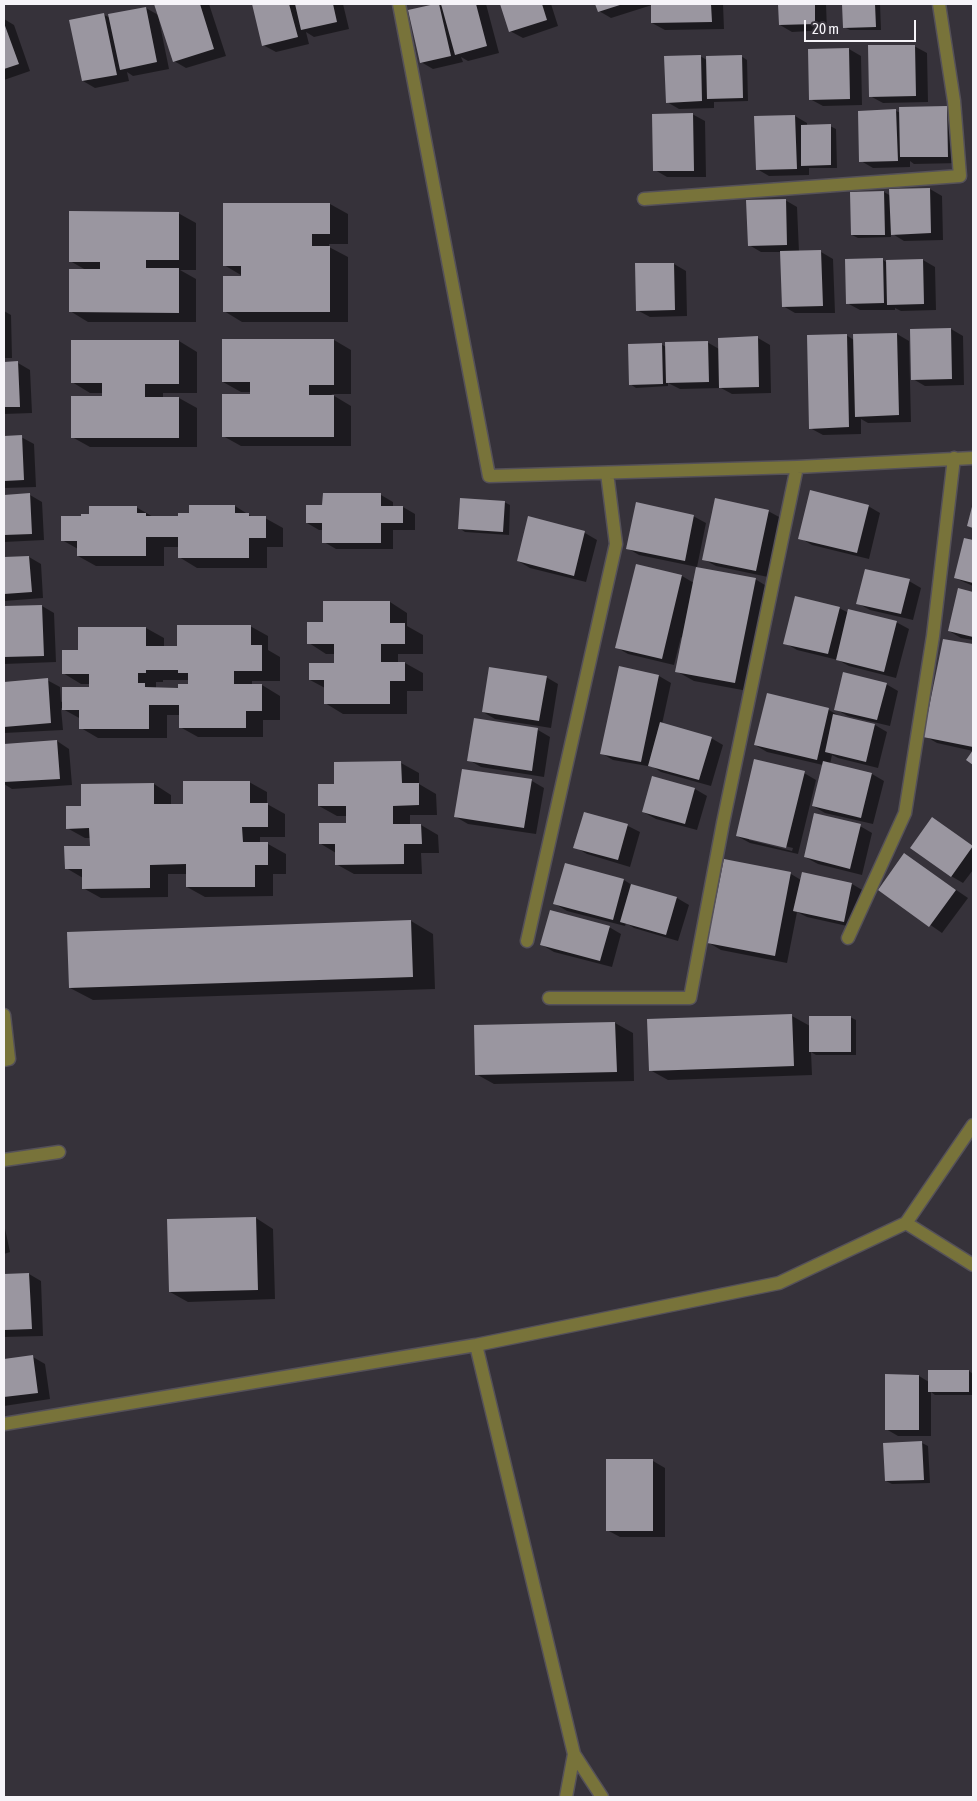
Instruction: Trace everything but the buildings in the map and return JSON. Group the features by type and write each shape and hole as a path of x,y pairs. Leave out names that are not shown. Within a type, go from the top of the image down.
{"street":[{"path":"399,4 489,476 797,467 973,458"},
{"path":"644,199 960,176 954,101 939,4"},
{"path":"848,938 905,813 933,636 954,458"},
{"path":"548,998 690,998 723,823 797,467"},
{"path":"527,941 616,544 607,473"},
{"path":"4,1015 8,1059 4,1060"},
{"path":"4,1424 476,1345 779,1283 906,1223 973,1125"},
{"path":"4,1160 59,1152"},
{"path":"906,1223 973,1265"},
{"path":"476,1345 574,1754 602,1797"},
{"path":"566,1797 574,1754"}]}
